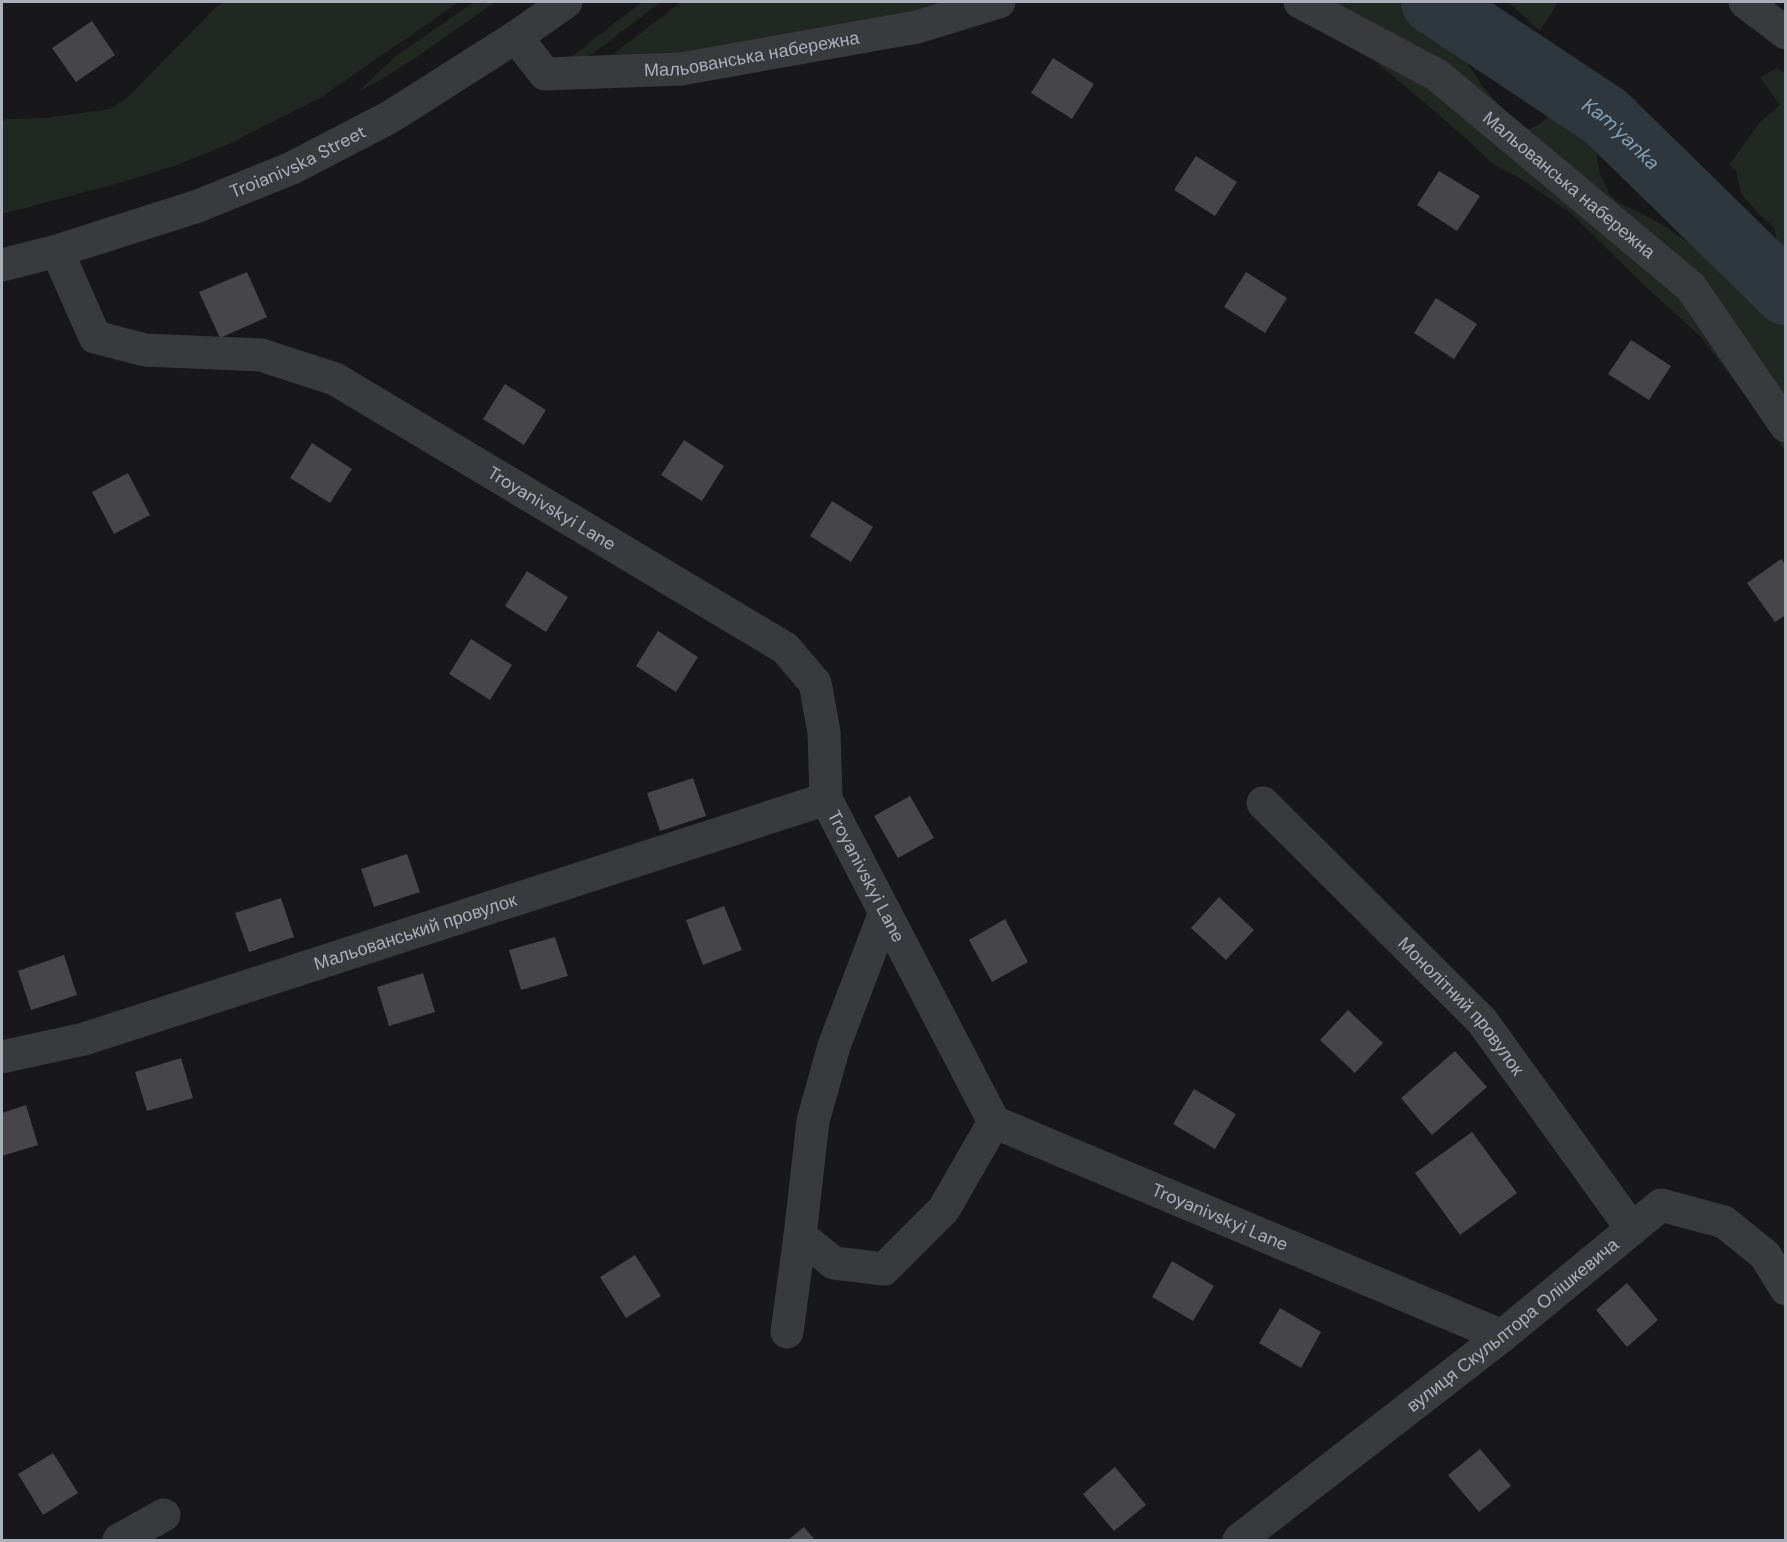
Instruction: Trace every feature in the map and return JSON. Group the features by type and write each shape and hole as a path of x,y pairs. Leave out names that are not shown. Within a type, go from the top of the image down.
{"street":[{"name":"Troianivska Street","path":"2,265 57,251 198,206 292,168 390,117 516,37 566,2"},
{"name":"Мальованська набережна","path":"516,37 545,74 681,69 917,27 999,2"},
{"name":"Мальованська набережна","path":"1300,2 1437,75 1690,287 1785,426"},
{"path":"1745,2 1785,33"},
{"name":"Troyanivskyi Lane","path":"57,251 95,338 146,350 261,355 335,379 784,648 815,683 824,732 826,799 994,1122 1502,1336"},
{"name":"Мальованський провулок","path":"2,1057 84,1039 826,799"},
{"name":"Монолітний провулок","path":"1263,803 1482,1021 1632,1229"},
{"path":"787,1332 813,1121 834,1046 885,912"},
{"path":"800,1236 834,1263 884,1269 944,1209 994,1122"},
{"name":"вулиця Скульптора Олішкевича","path":"1239,1540 1502,1336 1661,1205 1724,1222 1765,1255 1785,1289"},
{"path":"119,1540 164,1515"}],"shaded area":[{"path":"225,2 459,2 320,98 231,143 177,165 123,182 2,214 2,122 7,119 46,118 111,109 129,96 216,7"},
{"path":"474,2 495,2 411,61 358,92 397,55"},
{"path":"642,2 661,2 584,60 566,61"},
{"path":"681,2 978,2 921,22 746,74 691,77 612,55"},
{"path":"1288,2 1427,2 1481,84 1518,128 1527,130 1560,113 1574,115 1592,129 1598,145 1597,161 1601,177 1609,193 1617,202 1709,252 1732,271 1785,325 1785,451 1763,418 1700,336 1573,215 1526,182 1492,163 1452,126 1359,48"},
{"path":"1508,2 1558,2 1540,31"},
{"path":"1777,68 1786,74 1785,259 1775,247 1774,228 1741,194 1736,170 1729,165 1760,122 1780,105 1760,77"}],"building":[{"path":"92,21 115,55 76,82 52,48"},
{"path":"1053,58 1094,84 1072,119 1031,93"},
{"path":"1196,156 1237,182 1215,216 1174,190"},
{"path":"1439,171 1480,196 1457,231 1417,205"},
{"path":"247,272 267,317 220,338 199,292"},
{"path":"1246,272 1287,298 1265,333 1224,307"},
{"path":"1436,298 1477,324 1454,359 1414,333"},
{"path":"1631,340 1671,366 1649,400 1608,374"},
{"path":"505,384 546,410 524,445 483,419"},
{"path":"684,440 724,466 702,501 661,475"},
{"path":"312,443 352,469 330,503 290,478"},
{"path":"128,473 150,515 114,534 92,492"},
{"path":"832,501 873,527 851,562 810,536"},
{"path":"1781,559 1786,565 1786,615 1775,622 1747,583"},
{"path":"527,571 568,597 546,632 505,606"},
{"path":"658,631 698,657 676,692 636,666"},
{"path":"471,639 512,665 490,700 449,674"},
{"path":"693,778 706,816 660,831 647,793"},
{"path":"910,796 934,838 898,858 874,816"},
{"path":"407,854 420,892 374,907 361,869"},
{"path":"1219,897 1254,930 1226,960 1191,928"},
{"path":"281,898 294,937 249,952 235,913"},
{"path":"724,906 742,950 703,965 686,920"},
{"path":"1005,919 1028,962 992,982 969,940"},
{"path":"555,937 568,976 521,990 509,950"},
{"path":"64,955 77,995 31,1010 18,971"},
{"path":"423,973 435,1012 389,1026 377,987"},
{"path":"1348,1010 1383,1043 1355,1073 1320,1040"},
{"path":"1455,1051 1487,1087 1432,1135 1401,1098"},
{"path":"181,1058 193,1098 147,1111 135,1072"},
{"path":"1194,1089 1236,1114 1215,1149 1173,1124"},
{"path":"26,1105 38,1145 2,1156 2,1113"},
{"path":"1472,1132 1517,1193 1460,1235 1415,1173"},
{"path":"635,1255 661,1296 626,1318 600,1277"},
{"path":"1172,1261 1214,1286 1193,1321 1152,1297"},
{"path":"1627,1283 1658,1320 1627,1347 1596,1310"},
{"path":"1280,1308 1321,1332 1301,1368 1259,1343"},
{"path":"1480,1449 1511,1486 1479,1512 1448,1475"},
{"path":"53,1453 78,1493 43,1515 18,1474"},
{"path":"1115,1467 1146,1505 1114,1531 1083,1494"},
{"path":"804,1527 815,1540 788,1540"}],"waterway":[{"name":"Kam'yanka","path":"1433,2 1606,117 1786,293"}]}
